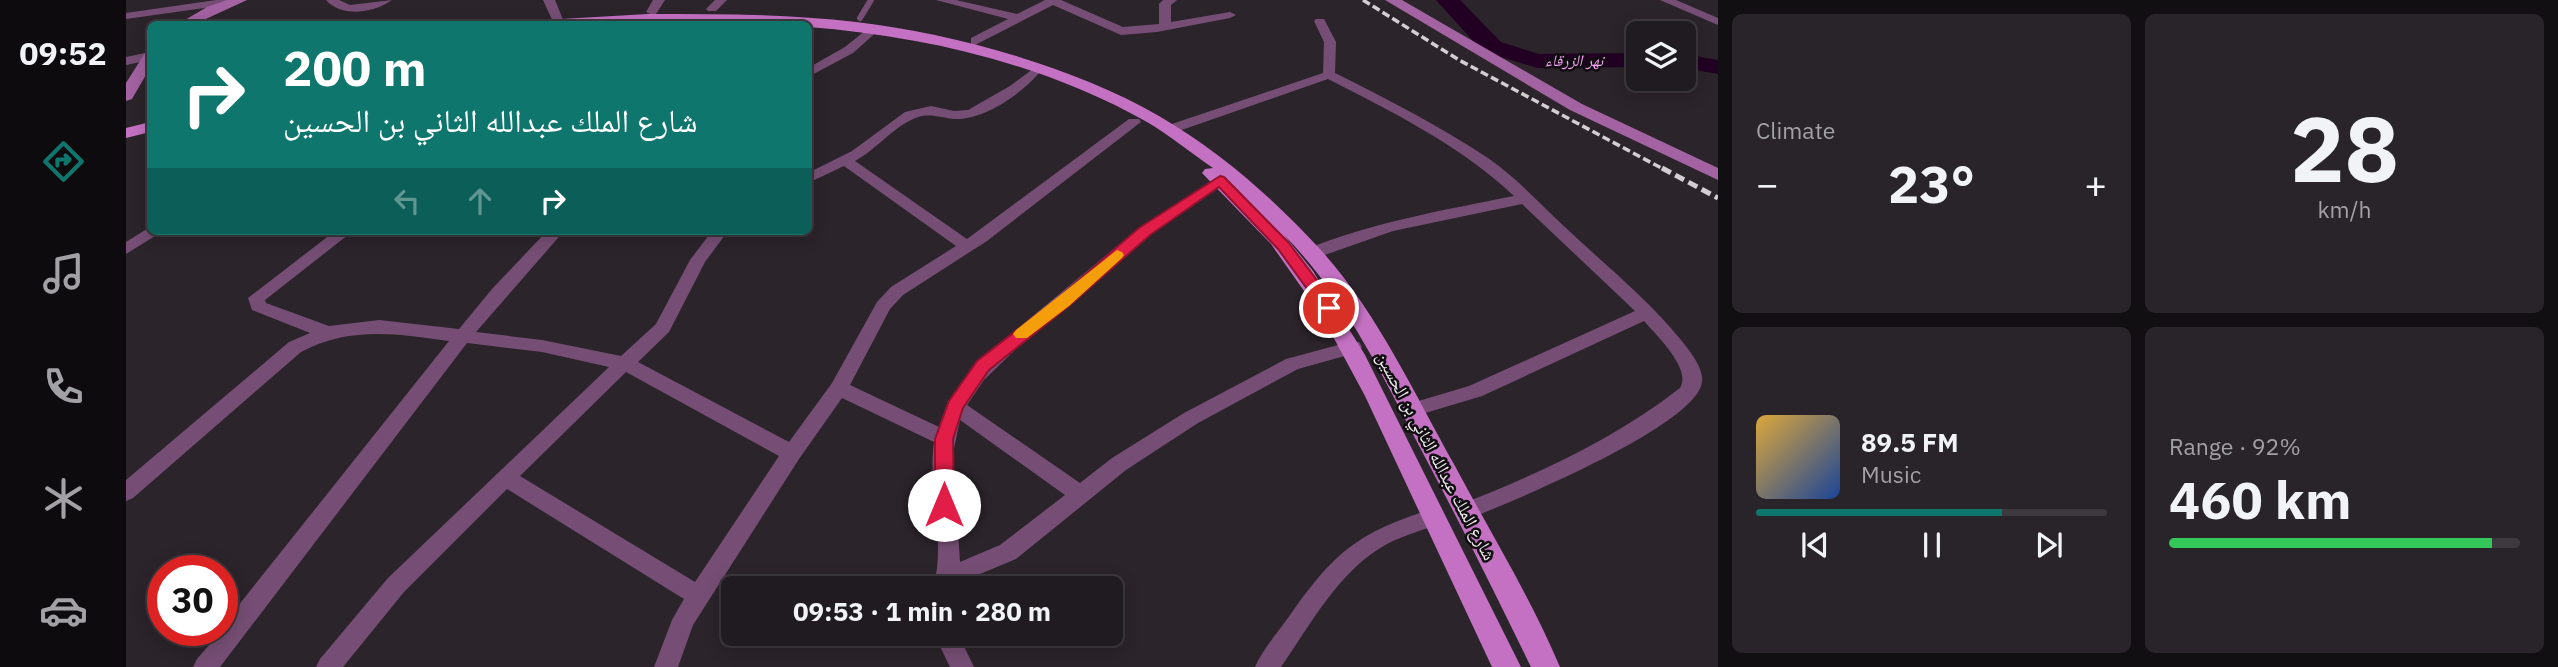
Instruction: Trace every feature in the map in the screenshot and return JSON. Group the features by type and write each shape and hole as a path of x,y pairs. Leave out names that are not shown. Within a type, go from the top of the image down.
{"main road":[{"name":"شارع الملك عبدالله الثاني بن الحسين","path":"563,21 656,6 717,5 793,11 975,41 1081,81 1171,129 1232,172 1313,253 1358,314 1466,511 1546,667"},
{"name":"شارع الملك عبدالله الثاني بن الحسين","path":"644,21 688,18 748,21"},
{"name":"شارع الملك عبدالله الثاني بن الحسين","path":"812,22 868,23"},
{"name":"شارع الملك عبدالله الثاني بن الحسين","path":"946,38 1033,73 1134,122 1177,147 1220,180 1261,221 1320,294 1353,347 1507,667"},
{"path":"126,123 147,118"},
{"path":"126,133 147,128"}],"street":[{"path":"126,16 240,0"},
{"path":"191,21 240,0"},
{"path":"332,0 338,7 349,9 386,0"},
{"path":"549,0 551,21"},
{"path":"942,0 1017,18"},
{"path":"975,41 1053,0 1114,29 1127,31 1230,15"},
{"path":"1165,26 1164,8 1171,0"},
{"path":"1392,0 1509,71 1576,107 1718,175"},
{"path":"1666,0 1718,22"},
{"path":"1320,21 1330,42 1329,75"},
{"path":"812,72 849,50 868,23"},
{"path":"126,61 147,57"},
{"path":"126,96 147,61"},
{"path":"812,176 846,161 879,140 910,115 931,110 954,115 971,114 1016,89 1033,73"},
{"path":"1171,129 1329,75 1375,98 1483,162 1647,313 1689,363 1693,383 1687,393 1645,424 1586,459 1466,511"},
{"path":"666,667 683,620 792,453 839,388 883,306 897,291 967,246 1134,122"},
{"path":"846,161 967,246"},
{"path":"947,576 944,439 956,406 975,376 997,353 1063,302 1144,232 1220,180"},
{"path":"1313,253 1334,243 1401,224 1525,199"},
{"path":"126,249 149,235"},
{"path":"326,332 264,309 258,306 256,298 340,235"},
{"path":"205,667 463,336 498,293 552,235"},
{"path":"328,667 396,585 586,399 663,328 698,260 717,235"},
{"path":"1412,410 1475,391 1647,313"},
{"path":"126,492 295,347 326,332 355,326 379,326 542,346 626,364 792,453"},
{"path":"959,576 1008,552 1079,494 1166,432 1266,376 1304,359 1353,347"},
{"path":"839,388 944,439"},
{"path":"956,406 1079,494"},
{"path":"506,478 698,596"},
{"path":"1267,667 1314,602 1361,550 1390,532 1435,517"},
{"path":"952,646 962,667"}],"lane":[{"path":"868,23 871,0"}],"waterway":[{"name":"نهر الزرقاء","path":"1447,0 1492,47 1538,61 1626,60"},
{"name":"نهر الزرقاء","path":"1696,63 1718,67"}],"railway":[{"path":"1363,0 1459,60 1665,170"},
{"path":"1662,168 1718,198"}],"slow traffic":[{"path":"1021,334 1117,255"}],"route":[{"path":"944,505 944,439 956,406 983,365 1063,302 1144,232 1220,180 1283,245 1329,308"}]}
